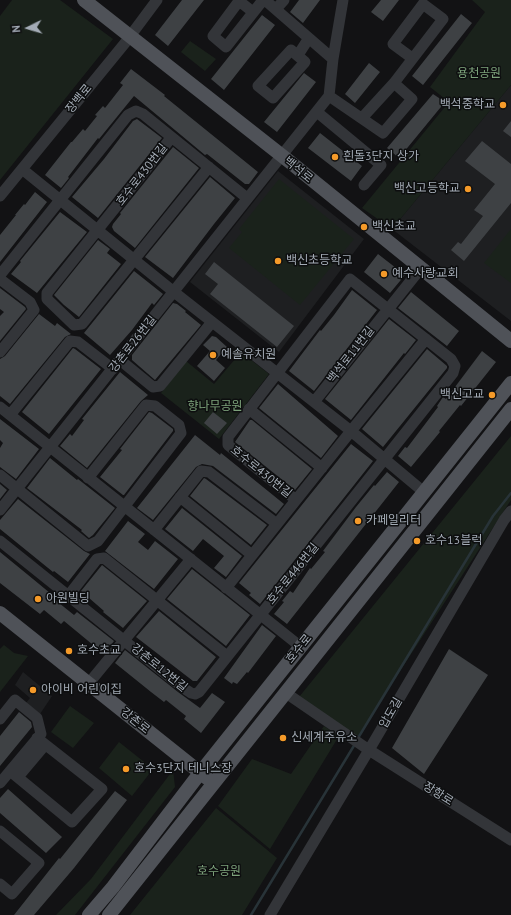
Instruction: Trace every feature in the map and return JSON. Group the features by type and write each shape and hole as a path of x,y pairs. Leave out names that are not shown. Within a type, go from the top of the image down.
{"main road":[{"name":"백석로","path":"84,0 282,156 511,341"},
{"name":"호수로","path":"89,915 113,887 200,773 425,493 511,383"},
{"name":"호수로","path":"109,915 511,409"},
{"name":"강촌로","path":"0,613 214,784"}],"street":[{"name":"장백로","path":"0,196 130,36 157,0"},
{"path":"253,12 264,0 333,59"},
{"path":"276,9 284,0"},
{"path":"343,0 333,59 329,96 383,133 412,99 394,83"},
{"path":"362,118 394,83 443,19 423,4 393,44 412,58"},
{"path":"298,55 310,38"},
{"name":"강촌로26번길","path":"0,510 329,96"},
{"path":"0,275 128,115 136,111 143,114 247,198"},
{"path":"317,112 381,165 364,185"},
{"name":"호수로430번길","path":"134,260 82,324 74,325 47,299 47,293 171,138"},
{"path":"134,260 209,168"},
{"path":"22,169 97,231 314,402 425,493"},
{"name":"백석로11번길","path":"314,402 421,268"},
{"name":"호수로430번길","path":"388,309 350,278 228,437 228,445 296,500 350,431 426,339"},
{"path":"0,279 30,302 34,310 0,352"},
{"path":"385,460 454,373 455,366 451,359 388,309"},
{"path":"10,415 70,342 78,342 117,364 153,387 160,386 212,322"},
{"path":"0,475 88,546 98,541 181,433 179,425 155,406 146,404 88,478"},
{"name":"호수로446번길","path":"0,407 301,647"},
{"path":"249,409 322,468"},
{"name":"호수로446번길","path":"195,694 199,692 385,460"},
{"path":"154,530 201,471 209,472 277,524"},
{"path":"180,497 252,555"},
{"path":"226,588 296,500"},
{"name":"압도길","path":"270,915 368,748 507,523 511,511"},
{"path":"0,541 67,594 97,559 104,558 156,601 227,656"},
{"name":"강촌로12번길","path":"89,683 191,559"},
{"name":"강촌로12번길","path":"67,594 182,687 195,694"},
{"name":"장항로","path":"286,693 351,737 511,840"},
{"path":"0,719 15,700 37,718 41,742 102,789 72,822 14,774"},
{"path":"0,783 14,774 41,742"},
{"path":"0,831 39,863 12,894 0,884"}],"shaded area":[{"name":"백신고등학교","path":"511,85 511,321 392,229"},
{"name":"백신초등학교","path":"278,171 364,239 279,352 190,282"},
{"name":"아이비 어린이집","path":"23,672 52,696 40,714 26,703 30,698 15,685"}],"green space":[{"path":"12,0 60,0 113,39 0,180 0,16"},
{"name":"용천공원","path":"472,0 511,0 511,85 392,229 362,208 449,102 430,87 485,12"},
{"path":"190,41 216,59 205,71 181,52"},
{"path":"279,179 354,239 300,305 229,248 242,232 239,229"},
{"path":"511,229 511,283 484,263"},
{"name":"향나무공원","path":"241,352 269,374 219,439 161,393 186,361 214,384"},
{"path":"511,436 511,500 356,739 299,697"},
{"path":"4,645 14,653 28,656 0,692 0,649"},
{"path":"70,706 94,723 73,748 51,732"},
{"path":"324,726 339,736 270,849 218,806 252,759 291,774"},
{"name":"호수3단지 테니스장","path":"119,742 153,769 132,796 99,768"},
{"path":"173,770 175,787 75,915 56,915 91,879"},
{"name":"호수공원","path":"216,808 277,858 242,915 130,915"}],"building":[{"path":"182,0 204,0 168,46 155,35"},
{"path":"299,0 320,0 303,23 290,12"},
{"path":"381,0 399,0 383,21 371,12"},
{"path":"461,14 472,23 423,85 412,76"},
{"path":"262,15 275,25 224,90 211,79"},
{"path":"369,63 380,72 355,103 345,94"},
{"path":"131,69 165,95 164,96 258,172 249,184 245,184 207,154 205,155 134,96 99,139 98,138 61,188 45,175 71,142 83,129 85,131 97,116 95,115 103,106 105,108 123,85 120,83"},
{"path":"304,73 316,82 277,132 264,122"},
{"path":"433,94 445,102 399,158 387,148"},
{"path":"137,119 162,138 98,218 72,197 133,121"},
{"path":"511,121 511,137 503,131"},
{"name":"흰돌3단지 상가","path":"320,133 362,166 351,181 308,148"},
{"path":"482,141 511,164 511,203 464,261 451,250 458,242 461,244 483,216 474,210 495,184 465,161"},
{"path":"173,147 199,168 135,248 114,231 112,227 113,224 121,214 120,213"},
{"path":"210,177 235,198 173,278 145,257"},
{"path":"35,192 47,202 0,262 0,235"},
{"path":"60,212 87,232 37,293 11,274"},
{"path":"98,240 110,249 107,253 121,264 79,317 54,295"},
{"name":"예수사랑교회","path":"378,254 405,275 390,293 364,272"},
{"path":"214,262 294,326 277,347 210,294 218,284 205,274"},
{"path":"134,271 163,294 154,305 152,303 132,330 110,355 84,333"},
{"path":"0,288 26,309 0,341 0,316 4,312 0,309"},
{"path":"352,290 377,310 314,391 289,371"},
{"path":"411,292 459,331 447,346 398,308"},
{"path":"173,303 177,304 186,311 185,312 201,325 155,380 132,360 132,355"},
{"path":"39,314 55,326 57,323 71,334 65,337 10,404 0,396 0,359 5,356"},
{"path":"389,319 416,340 351,420 325,399"},
{"name":"예솔유치원","path":"212,336 216,337 227,347 216,360 225,368 214,381 197,366 210,351 203,345"},
{"path":"73,348 101,369 49,434 22,412"},
{"path":"427,349 447,366 447,368 383,447 362,429"},
{"path":"482,351 496,362 411,467 398,456 405,447 407,448 438,407 437,406 443,397 446,399"},
{"path":"120,372 148,395 141,401 87,468 60,446 70,434 72,436 84,420 82,419"},
{"path":"278,384 338,436 321,458 259,408"},
{"path":"149,412 173,429 173,431 123,495 100,477 122,450 120,449"},
{"path":"213,412 227,423 217,434 204,423"},
{"path":"0,419 39,449 16,479 0,467 0,448 3,443 0,440"},
{"path":"250,420 252,420 312,469 295,490 235,442"},
{"path":"195,435 220,455 221,453 284,504 276,514 213,466 202,464 196,467 153,520 137,508"},
{"path":"351,444 373,461 260,604 249,595 251,593 239,583"},
{"path":"50,458 115,508 89,538 81,531 82,530 27,488"},
{"path":"387,472 399,482 287,624 274,614 284,602 282,601 290,591 293,593 310,568 311,569 325,552 323,551 356,507"},
{"path":"204,478 267,525 251,545 190,496"},
{"path":"0,484 7,490 0,499"},
{"path":"18,499 84,551 90,554 68,582 54,571 53,572 0,529 0,520"},
{"path":"182,508 242,556 226,577 214,568 224,556 203,539 193,551 165,529"},
{"path":"128,521 145,534 138,542 148,550 155,541 178,559 154,589 105,551"},
{"path":"0,552 56,598 54,599 74,615 77,612 114,641 104,654 64,621 61,624 44,610 40,614 0,583"},
{"path":"102,565 147,601 123,628 103,612 104,611 81,591"},
{"path":"192,569 250,615 226,646 167,599"},
{"path":"159,611 216,657 197,681 193,681 136,637"},
{"path":"262,625 276,636 248,673 247,672 237,684 233,682 232,684 224,678"},
{"path":"449,649 488,675 424,774 392,748"},
{"path":"125,650 200,708 212,693 225,702 201,733 184,719 186,716 166,700 164,702 115,663"},
{"path":"19,712 31,722 32,727 0,766 0,736"},
{"path":"8,789 62,837 46,853 0,813 0,798"},
{"path":"115,791 127,800 74,868 34,915 14,915 59,858 60,859"}],"waterway":[{"path":"358,738 493,516 511,493"},
{"path":"251,915 355,744"}],"place":[{"name":"백석중학교","path":"503,105"},
{"name":"흰돌3단지 상가","path":"335,157"},
{"name":"백신고등학교","path":"468,189"},
{"name":"백신초교","path":"364,227"},
{"name":"백신초등학교","path":"278,261"},
{"name":"예수사랑교회","path":"384,274"},
{"name":"예솔유치원","path":"213,355"},
{"name":"백신고교","path":"492,395"},
{"name":"카페일리터","path":"358,521"},
{"name":"호수13블럭","path":"417,541"},
{"name":"아원빌딩","path":"38,599"},
{"name":"호수초교","path":"69,651"},
{"name":"아이비 어린이집","path":"33,690"},
{"name":"신세계주유소","path":"283,738"},
{"name":"호수3단지 테니스장","path":"126,769"}]}
